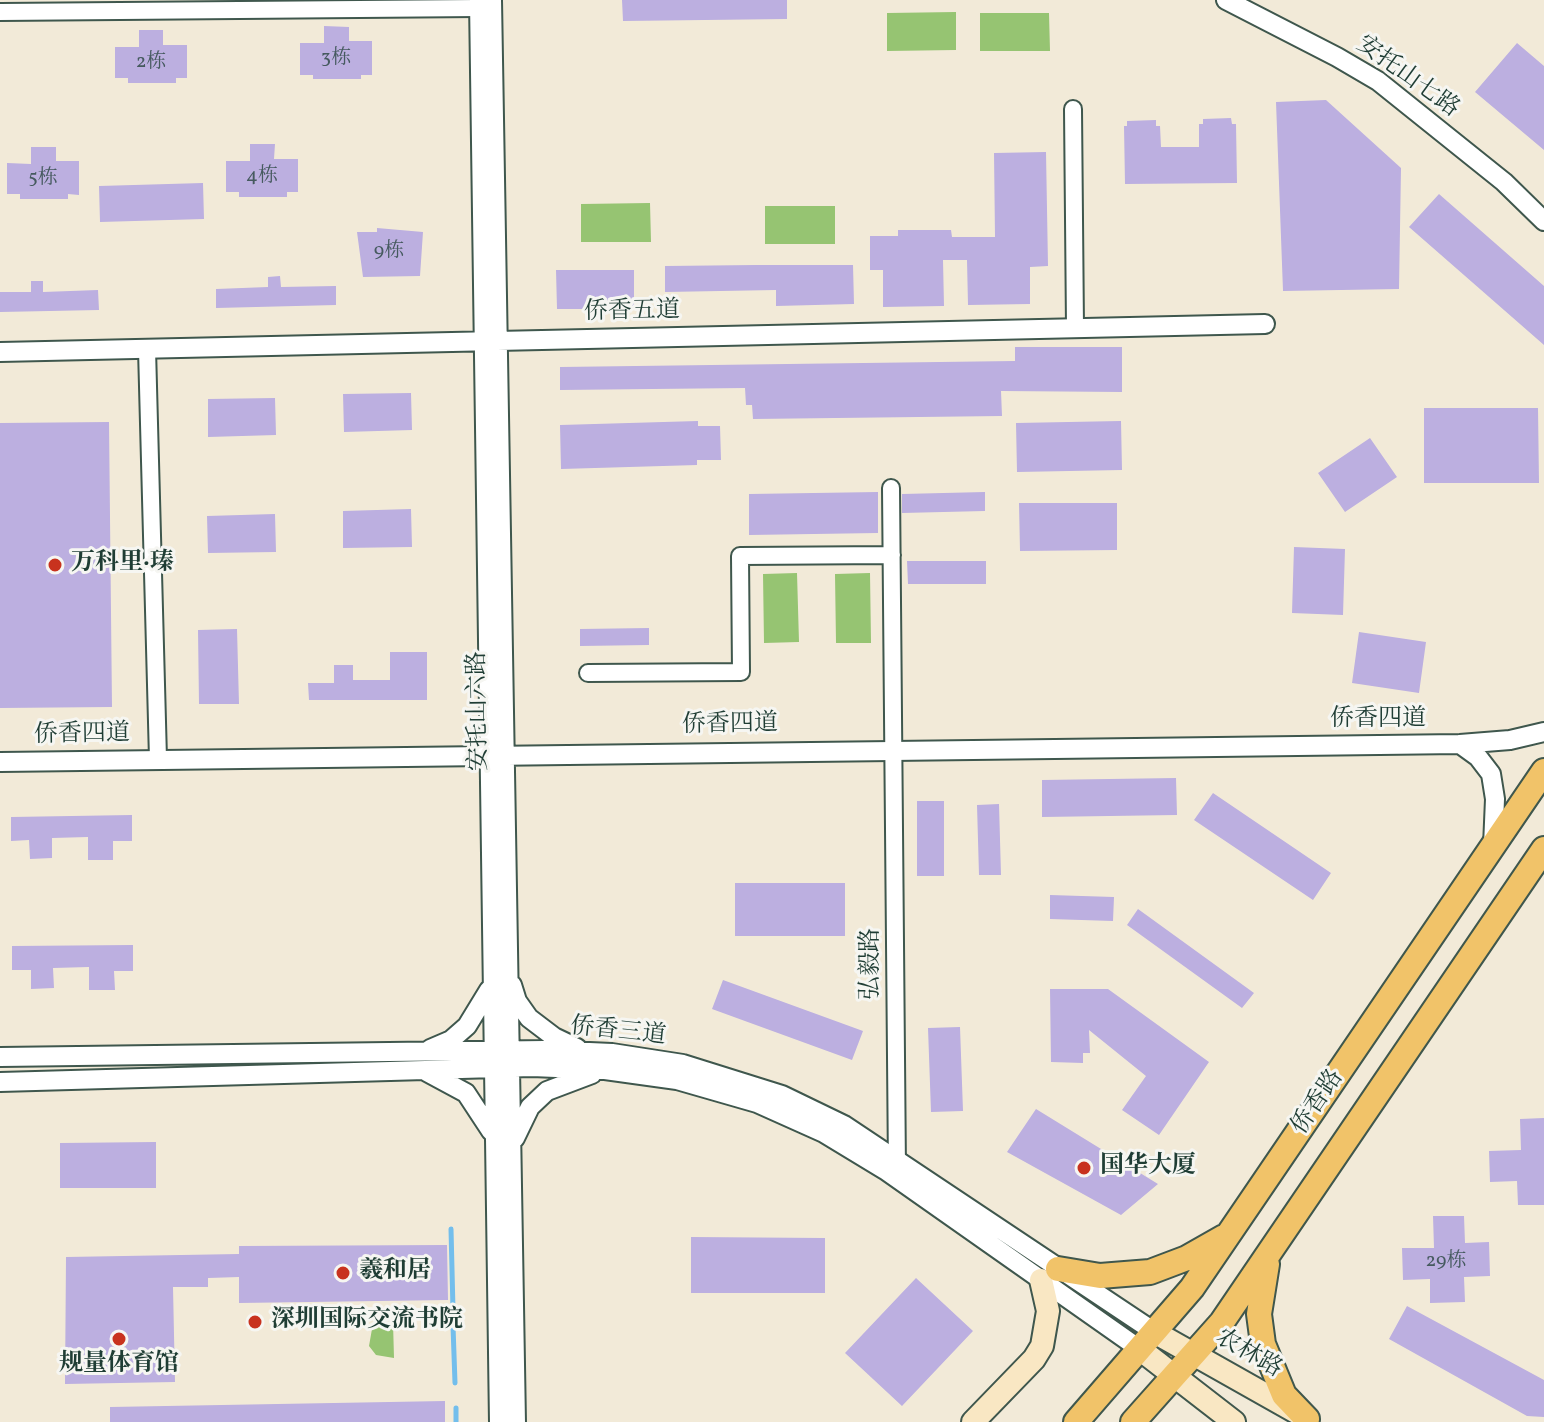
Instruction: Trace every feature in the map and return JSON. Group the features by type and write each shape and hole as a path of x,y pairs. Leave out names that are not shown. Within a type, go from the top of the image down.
{"main road":[{"name":"侨香路","path":"1076,1422 1148,1342 1233,1231 1544,771"},
{"name":"侨香路","path":"1133,1422 1222,1322 1544,849"},
{"path":"973,1422 1034,1359 1042,1346 1050,1274 1100,1276 1150,1272 1187,1258 1233,1231"},
{"path":"1269,1251 1259,1314 1263,1344 1277,1384 1291,1404 1310,1420"},
{"path":"1148,1342 1175,1378 1234,1422"},
{"name":"农林路","path":"1148,1342 1195,1355 1310,1420"}],"street":[{"name":"安托山七路","path":"1226,0 1378,81 1504,182 1544,221"},
{"path":"0,12 483,3"},
{"name":"安托山六路","path":"483,3 496,754 492,976 511,1160 516,1422"},
{"path":"1073,109 1075,328"},
{"name":"侨香五道","path":"0,352 1265,324"},
{"path":"147,349 158,759"},
{"name":"弘毅路","path":"891,488 896,748 897,1179"},
{"path":"588,673 741,672 740,556 892,555"},
{"name":"侨香四道","path":"0,762 896,748 1460,744 1510,740 1544,732"},
{"path":"1460,744 1478,757 1491,774 1495,799 1493,846"},
{"name":"安托山六路","path":"496,754 508,961 495,1145 499,1422"},
{"path":"508,961 517,1001 529,1018 563,1042 595,1052"},
{"path":"419,1052 441,1046 467,1026 486,999 492,976"},
{"name":"侨香三道","path":"0,1057 419,1052 677,1080 757,1103 824,1133 1050,1274"},
{"name":"侨香三道","path":"0,1082 404,1069 595,1052 683,1064 750,1083 844,1125 897,1158 1050,1274 1148,1342"},
{"path":"404,1069 438,1076 466,1093 485,1118 495,1145"},
{"path":"511,1160 515,1137 524,1117 547,1091 585,1075 621,1072"}],"green space":[{"path":"956,12 956,50 887,51 887,13"},
{"path":"980,13 1049,13 1050,51 980,51"},
{"path":"650,203 651,242 581,242 581,204"},
{"path":"765,206 835,206 835,244 765,244"},
{"path":"797,573 799,642 764,643 763,574"},
{"path":"870,573 871,643 836,643 835,574"},
{"path":"382,1322 393,1322 394,1358 376,1355 369,1346 372,1329"}],"building":[{"path":"622,0 787,0 787,19 623,21"},
{"path":"324,26 349,27 349,41 372,41 372,75 361,75 361,79 313,79 313,75 300,75 300,43 324,43"},
{"path":"139,30 163,30 163,45 187,45 187,78 176,78 176,83 128,83 128,78 115,78 115,47 139,47"},
{"path":"1517,43 1544,66 1544,150 1475,92"},
{"path":"1326,100 1401,168 1399,289 1283,291 1276,102"},
{"path":"1231,118 1232,124 1236,124 1237,183 1125,184 1124,126 1127,126 1127,121 1156,120 1156,126 1160,126 1161,147 1199,147 1199,124 1203,124 1203,119"},
{"path":"250,144 275,144 274,159 298,159 298,192 287,192 287,197 239,197 239,192 226,192 226,161 250,161"},
{"path":"31,147 56,147 56,161 79,161 79,195 68,194 68,199 20,199 20,194 7,194 7,163 31,164"},
{"path":"1046,152 1048,266 1030,267 1030,304 968,305 967,260 943,260 944,306 883,307 883,270 870,270 870,236 898,236 898,230 951,230 952,237 995,237 994,153"},
{"path":"203,183 204,219 100,222 99,186"},
{"path":"1439,194 1544,286 1544,345 1409,227"},
{"path":"377,228 423,232 420,276 363,277 357,232 377,232"},
{"path":"853,265 854,304 776,306 776,290 665,292 665,266"},
{"path":"556,270 634,270 634,309 557,309"},
{"path":"280,276 281,287 336,286 336,305 216,308 216,289 268,287 268,277"},
{"path":"31,281 43,281 43,292 98,290 99,310 0,312 0,292 31,292"},
{"path":"1015,347 1122,347 1122,392 1001,391 1002,416 753,419 752,405 746,405 745,388 560,390 560,367 1015,361"},
{"path":"411,393 412,430 344,432 343,394"},
{"path":"275,398 276,435 208,437 208,399"},
{"path":"1424,408 1538,408 1539,483 1424,483"},
{"path":"698,421 698,426 720,426 721,460 697,460 697,465 561,469 560,425"},
{"path":"1121,421 1122,470 1017,472 1016,423"},
{"name":"万科里·瑧","path":"109,422 112,707 0,708 0,423"},
{"path":"1370,438 1397,477 1345,512 1318,473"},
{"path":"878,492 878,533 749,535 749,494"},
{"path":"985,492 985,511 902,513 902,494"},
{"path":"1019,503 1117,503 1117,550 1020,551"},
{"path":"411,509 412,547 343,548 343,511"},
{"path":"275,514 276,552 208,553 207,516"},
{"path":"1294,547 1345,549 1343,615 1292,613"},
{"path":"907,561 986,561 986,584 908,584"},
{"path":"649,628 649,645 580,646 580,629"},
{"path":"237,629 239,704 199,704 198,630"},
{"path":"1359,632 1426,642 1419,693 1352,683"},
{"path":"390,652 427,652 427,700 309,700 308,683 334,683 334,665 353,665 353,680 390,680"},
{"path":"1176,778 1177,815 1042,817 1042,780"},
{"path":"1213,793 1331,873 1313,900 1194,820"},
{"path":"917,801 944,801 944,876 917,876"},
{"path":"999,804 1001,875 979,875 977,805"},
{"path":"132,815 132,841 113,841 113,860 88,860 88,837 52,838 52,858 30,859 29,840 11,841 11,817"},
{"path":"735,883 845,883 845,936 735,936"},
{"path":"1050,895 1114,897 1113,921 1050,919"},
{"path":"1138,909 1254,993 1242,1008 1127,925"},
{"path":"133,945 133,971 114,971 115,990 89,990 89,967 53,968 54,988 31,989 31,970 12,970 12,946"},
{"path":"723,980 863,1031 852,1060 712,1009"},
{"path":"1050,989 1108,989 1209,1062 1159,1135 1122,1110 1146,1076 1089,1030 1090,1053 1083,1053 1083,1063 1051,1062"},
{"path":"960,1027 963,1111 931,1112 928,1028"},
{"name":"国华大厦","path":"1036,1109 1158,1184 1121,1215 1007,1152"},
{"path":"1544,1118 1544,1205 1518,1205 1517,1181 1490,1182 1489,1151 1521,1150 1520,1119"},
{"path":"156,1142 156,1188 60,1188 60,1143"},
{"path":"1433,1216 1464,1216 1465,1243 1489,1242 1490,1276 1464,1277 1465,1302 1430,1303 1430,1279 1403,1280 1402,1248 1434,1248"},
{"path":"691,1237 825,1238 825,1293 691,1293"},
{"path":"447,1245 448,1300 239,1303 239,1277 208,1278 208,1287 173,1287 175,1382 65,1384 66,1257 239,1254 239,1246"},
{"path":"916,1278 973,1331 902,1406 845,1353"},
{"path":"1407,1306 1544,1380 1544,1417 1527,1416 1389,1339"},
{"path":"445,1401 445,1422 110,1422 110,1407"}],"waterway":[{"path":"451,1229 453,1310"},
{"path":"453,1326 455,1383"},
{"path":"456,1408 456,1422"}],"place":[{"name":"万科里·瑧","path":"55,565"},
{"name":"国华大厦","path":"1084,1168"},
{"name":"羲和居","path":"343,1273"},
{"name":"深圳国际交流书院","path":"255,1322"},
{"name":"规量体育馆","path":"119,1339"}]}
